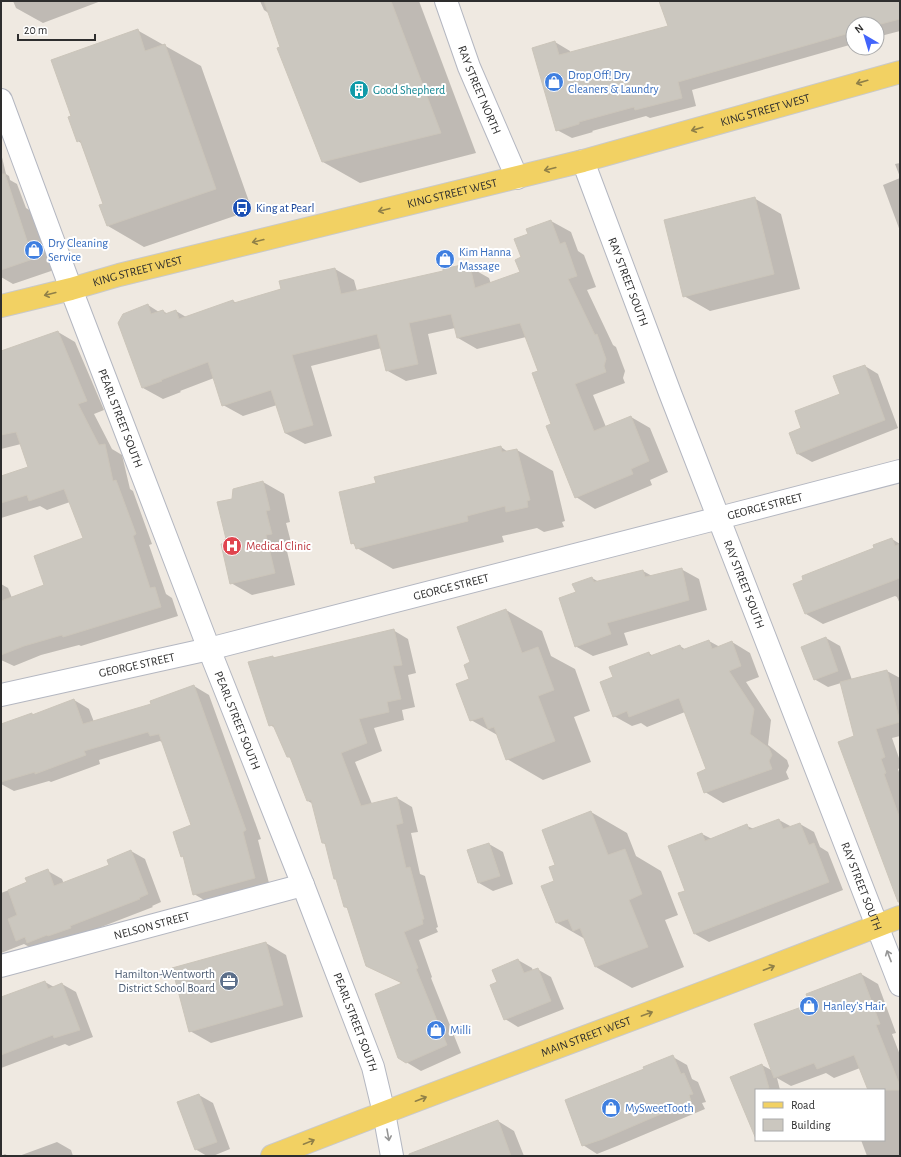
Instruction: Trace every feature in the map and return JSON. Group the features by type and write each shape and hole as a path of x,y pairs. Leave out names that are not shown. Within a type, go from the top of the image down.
{"main road":[{"name":"KING STREET WEST","path":"1,306 71,289 126,273 583,161 900,72"},
{"name":"MAIN STREET WEST","path":"272,1156 900,917"}],"street":[{"name":"RAY STREET NORTH","path":"446,1 469,67 517,178"},
{"name":"PEARL STREET SOUTH","path":"1,100 71,289 209,649 303,885 373,1068 384,1113 392,1156"},
{"name":"RAY STREET SOUTH","path":"583,161 670,393 900,985"},
{"name":"GEORGE STREET","path":"1,695 209,649 900,471"},
{"name":"NELSON STREET","path":"1,966 303,885"}],"building":[{"name":"Good Shepherd","path":"264,1 391,1 441,133 322,162 277,48 280,47"},
{"path":"659,1 900,1 900,19 885,23 885,16 845,16 845,34 678,82 682,98 635,110 634,107 579,122 579,124 556,131 532,48 555,41 559,55 668,26"},
{"path":"138,29 145,51 165,44 216,189 107,226 99,205 103,204 80,140 77,142 68,117 71,116 51,60"},
{"path":"1,174 5,174 33,259 1,270"},
{"path":"755,197 774,274 683,297 664,220"},
{"path":"551,220 560,244 565,242 577,276 568,279 595,335 597,334 606,359 604,366 606,372 575,384 594,431 631,416 649,461 631,469 633,474 575,498 546,426 551,424 532,373 538,371 520,323 457,338 451,314 409,323 418,364 386,371 377,334 292,355 313,425 285,433 271,390 222,406 208,362 142,388 118,323 123,314 148,304 151,314 163,310 165,314 176,310 179,319 233,300 234,303 281,289 279,281 335,268 341,294 443,271 443,269 466,264 467,267 470,266 475,288 520,272 515,260 521,257 514,239 528,234 526,229"},
{"path":"58,331 87,401 78,404 99,445 105,444 113,481 116,480 136,534 133,536 150,588 155,587 161,607 63,637 62,635 24,646 1,655 1,601 44,585 34,556 83,538 64,489 29,501 27,495 1,503 1,476 28,467 16,432 1,435 1,351"},
{"path":"865,365 885,420 797,454 789,433 801,428 795,411 840,394 833,376"},
{"path":"501,446 502,452 517,449 530,500 527,501 528,507 506,512 505,506 467,516 468,521 356,549 354,543 351,544 339,492 376,483 374,477"},
{"path":"263,481 270,510 266,511 272,534 266,535 275,573 230,584 221,544 227,543 217,502 232,499 233,489"},
{"path":"892,538 895,546 900,544 900,578 805,614 793,584 803,580 802,576 874,548 873,545"},
{"path":"682,568 689,600 607,623 611,634 575,647 559,598 576,592 572,584 592,577 594,582 643,570 645,577"},
{"path":"506,609 522,653 538,647 554,690 538,696 555,741 506,760 494,727 488,729 483,717 470,721 456,684 469,679 464,665 470,662 457,627"},
{"path":"394,629 402,665 393,666 401,699 387,702 389,712 359,719 367,743 341,753 361,806 397,797 403,823 396,825 406,868 410,867 424,919 422,919 423,924 404,932 418,968 416,969 447,1045 406,1063 398,1058 375,994 402,983 366,966 347,907 344,907 336,879 334,879 325,843 322,843 311,800 307,801 290,757 287,757 273,725 269,726 248,662 273,656 273,658"},
{"path":"826,637 838,671 814,680 801,647"},
{"path":"709,640 712,649 732,641 741,666 729,671 754,709 750,734 769,748 772,755 769,761 772,769 704,793 697,773 706,769 679,698 629,717 627,711 613,717 600,682 613,677 609,667 649,652 650,656 680,645 682,650"},
{"path":"887,670 900,722 876,729 885,757 881,759 886,773 884,774 900,819 900,902 898,902 838,742 854,736 840,682"},
{"path":"194,685 246,830 243,832 255,878 193,895 183,856 181,857 173,832 191,825 159,734 150,736 148,732 84,751 86,755 35,774 35,772 1,782 1,724 32,713 32,715 74,699 83,724 151,704 150,701"},
{"path":"591,811 608,855 625,849 642,894 629,900 648,947 595,967 580,928 573,931 568,919 556,923 541,886 554,881 549,867 555,865 542,830"},
{"path":"779,819 783,829 800,823 809,845 814,843 829,882 694,934 678,893 685,891 668,846 702,833 705,841 747,824 749,830"},
{"path":"489,843 500,876 478,883 467,850"},
{"path":"131,850 148,894 139,898 140,899 70,926 71,928 27,943 25,937 16,941 8,919 17,915 8,890 27,882 25,878 48,869 54,886 109,865 107,860"},
{"path":"266,942 283,1005 189,1032 172,968"},
{"path":"518,959 524,973 538,968 551,1001 504,1020 490,985 497,982 492,970"},
{"path":"861,973 880,1024 876,1025 900,1086 900,1090 868,1089 854,1055 817,1069 814,1063 774,1078 754,1024 810,1004 806,994"},
{"path":"45,981 48,989 62,983 80,1030 54,1038 53,1035 1,1055 1,997"},
{"path":"673,1055 681,1074 684,1073 693,1094 689,1095 691,1101 603,1139 582,1146 565,1100 644,1069 643,1067"},
{"path":"762,1064 769,1088 755,1089 755,1137 730,1077"},
{"path":"199,1094 217,1142 195,1150 177,1102"},
{"path":"498,1120 511,1156 409,1156 409,1154"}],"place":[{"name":"Drop Off! Dry Cleaners & Laundry","path":"554,82"},
{"name":"Good Shepherd","path":"359,90"},
{"name":"King at Pearl","path":"242,208"},
{"name":"Dry Cleaning Service","path":"34,250"},
{"name":"Kim Hanna Massage","path":"445,259"},
{"name":"Medical Clinic","path":"232,546"},
{"name":"Hamilton-Wentworth District School Board","path":"229,981"},
{"name":"Hanley’s Hair","path":"809,1006"},
{"name":"Milli","path":"436,1030"},
{"name":"MySweetTooth","path":"611,1108"}]}
